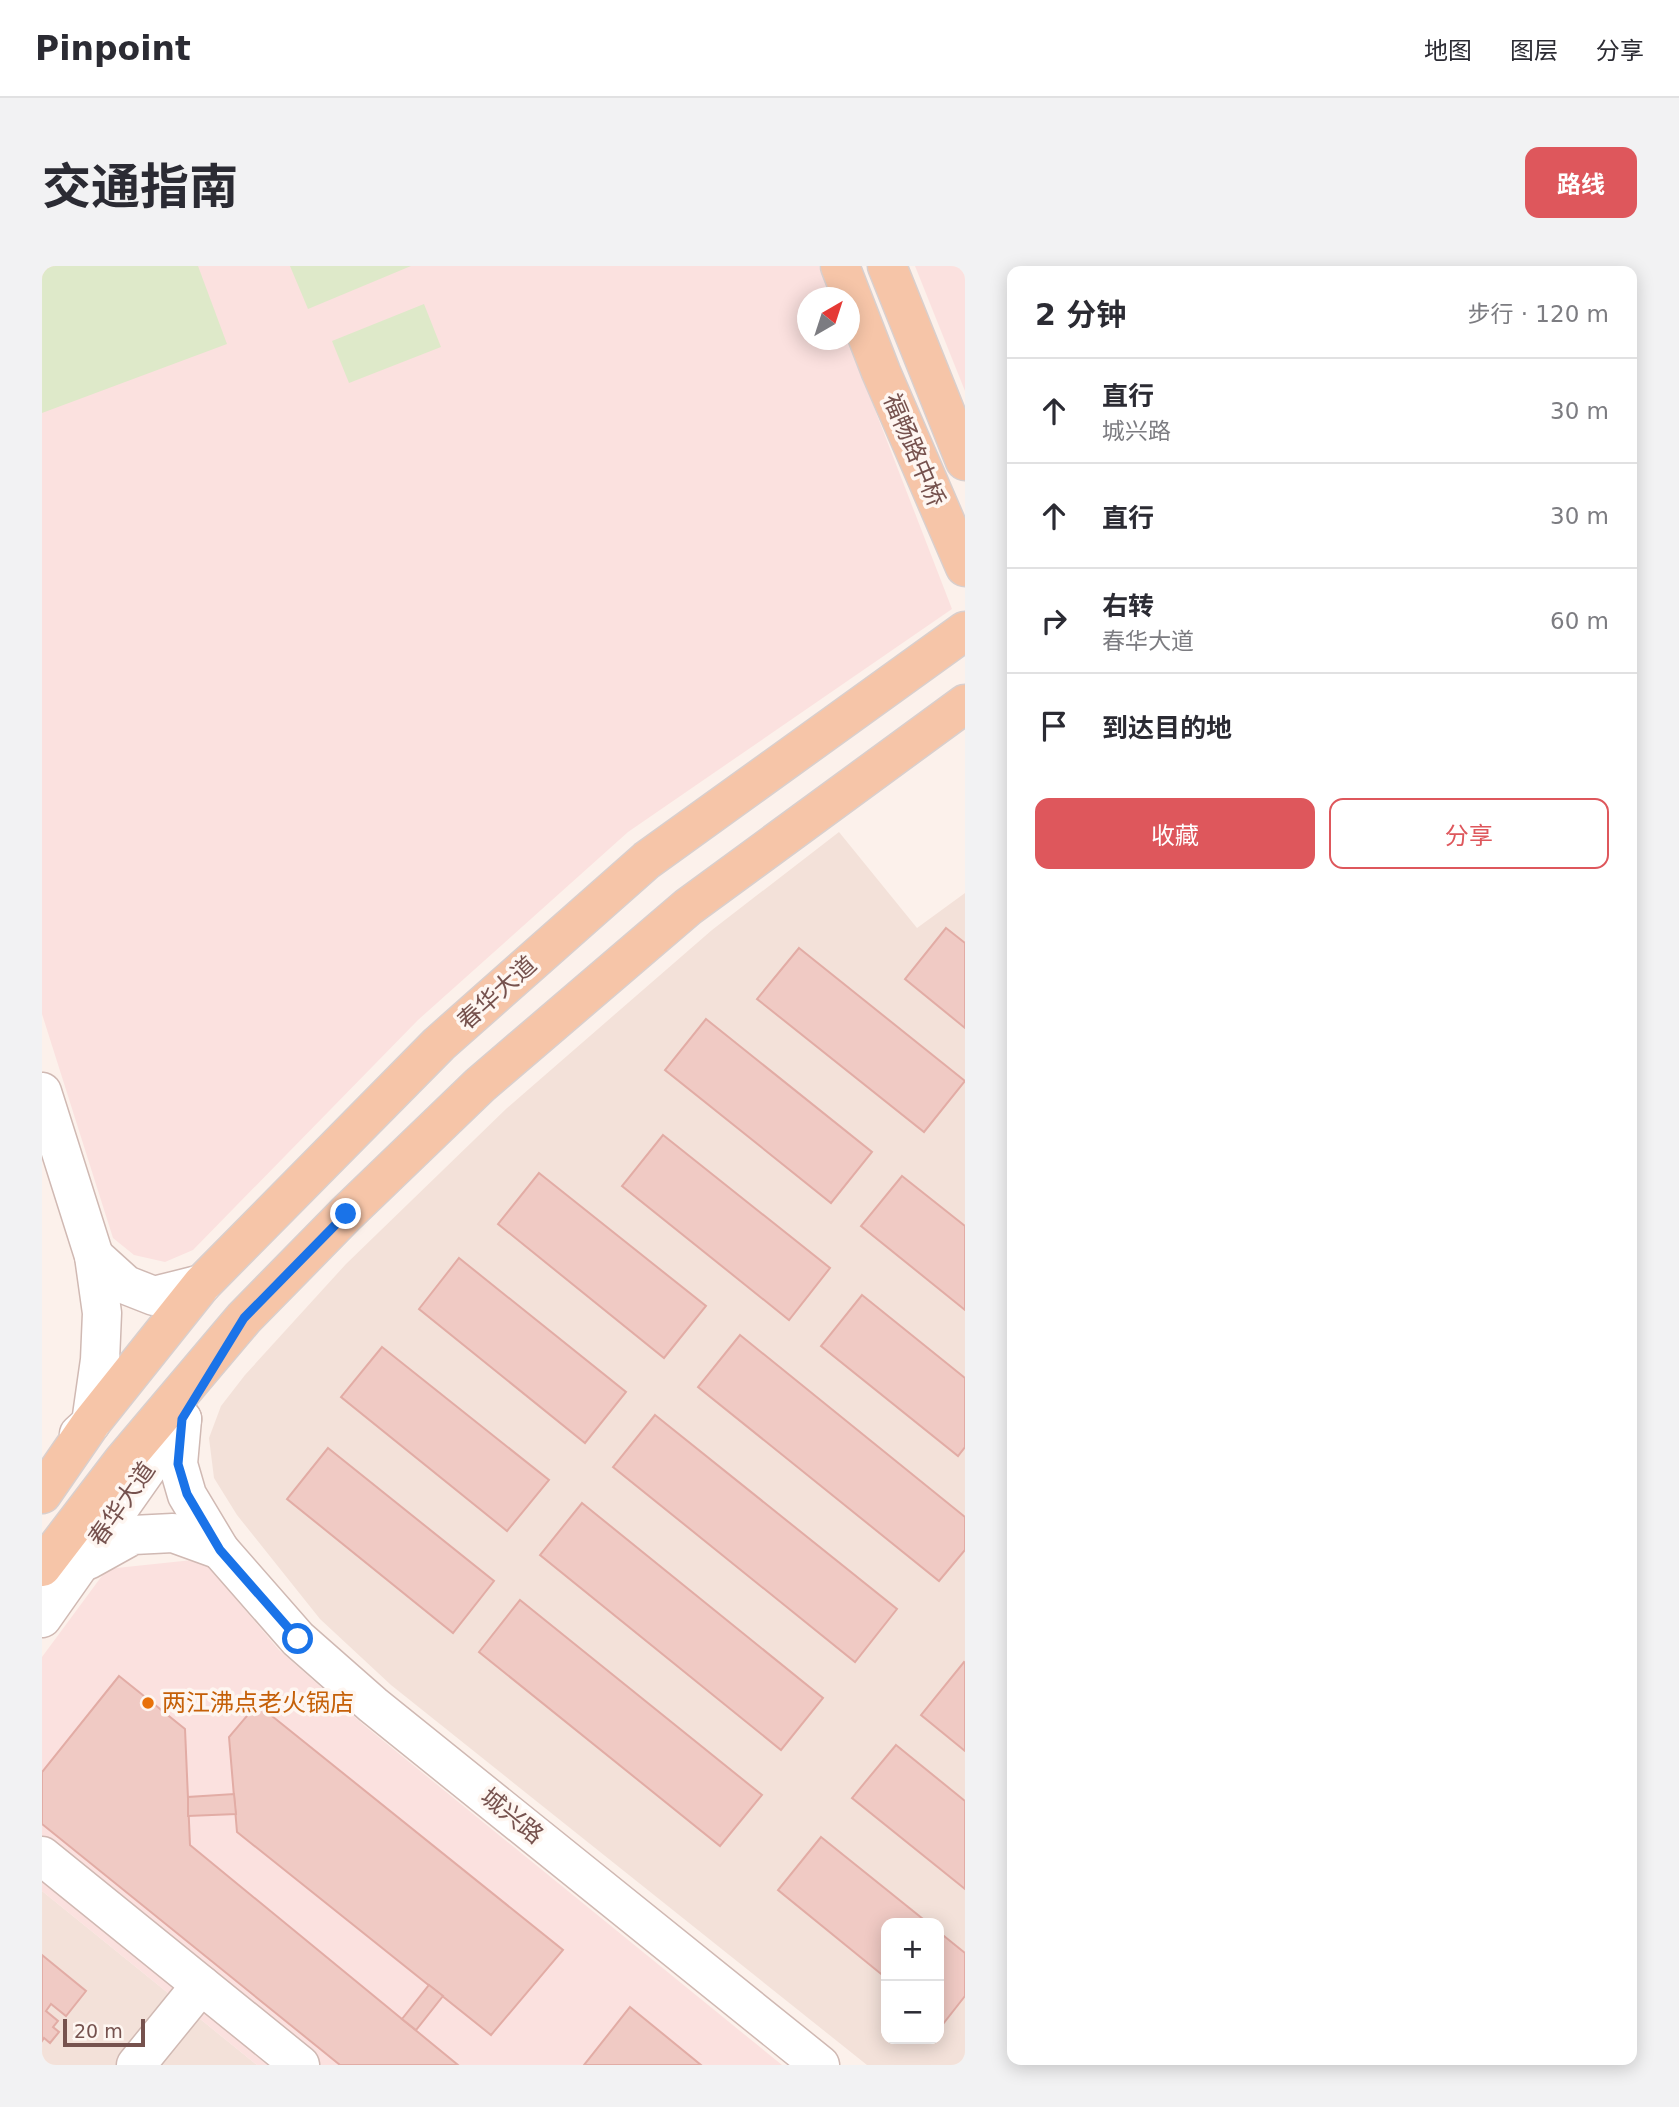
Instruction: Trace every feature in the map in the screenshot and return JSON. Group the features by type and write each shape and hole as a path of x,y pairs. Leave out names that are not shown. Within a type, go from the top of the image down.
{"main road":[{"name":"福畅路中桥","path":"840,266 881,372 965,567"},
{"name":"福畅路中桥","path":"887,266 965,461"},
{"name":"春华大道","path":"42,1494 91,1423 202,1284 439,1044 647,860 965,631"},
{"name":"春华大道","path":"42,1567 124,1461 244,1318 346,1214 480,1085 688,906 965,704"}],"street":[{"path":"42,1092 94,1256 102,1313 100,1360 91,1423"},
{"path":"94,1256 126,1285 154,1296 202,1284"},
{"name":"春华大道","path":"42,1618 182,1419 244,1318"},
{"name":"城兴路","path":"182,1419 178,1464 187,1494 220,1550 298,1639 373,1704 820,2065"},
{"name":"春华大道","path":"42,1469 91,1423"},
{"path":"80,1564 133,1535 173,1533 220,1550"},
{"path":"42,1856 300,2065"},
{"path":"136,2065 201,1985"}],"shaded area":[{"path":"42,266 819,266 828,287 797,287 797,350 852,350 952,609 628,832 418,1020 193,1250 165,1262 134,1255 113,1238 42,1014"},
{"path":"915,266 965,266 965,391"},
{"path":"839,832 917,928 965,893 965,2065 867,2065 391,1685 320,1619 237,1515 214,1478 209,1438 221,1406 245,1375 346,1264 507,1108 712,930"},
{"path":"202,1559 279,1650 365,1726 782,2065 257,2065 42,1891 42,1657 107,1569"},
{"path":"42,1891 257,2065 42,2065"}],"green space":[{"path":"42,266 198,266 227,344 42,413"},
{"path":"290,266 411,266 308,309"},
{"path":"424,304 441,347 349,383 332,341"}],"building":[{"path":"946,928 965,943 965,1028 905,979"},
{"path":"799,948 965,1081 924,1132 757,999"},
{"path":"706,1019 872,1152 831,1203 665,1070"},
{"path":"663,1135 830,1268 789,1320 622,1186"},
{"path":"539,1173 706,1306 664,1358 498,1224"},
{"path":"902,1176 965,1226 965,1310 861,1226"},
{"path":"459,1258 626,1392 585,1443 419,1309"},
{"path":"862,1295 965,1378 965,1447 958,1456 821,1346"},
{"path":"740,1335 965,1517 965,1550 939,1581 698,1387"},
{"path":"382,1347 549,1480 507,1531 341,1397"},
{"path":"655,1415 897,1609 855,1662 613,1467"},
{"path":"328,1448 494,1581 453,1633 287,1499"},
{"path":"582,1503 823,1698 781,1750 540,1555"},
{"path":"520,1600 762,1795 720,1846 479,1652"},
{"path":"965,1663 965,1751 921,1715"},
{"path":"119,1676 185,1729 190,1845 458,2065 340,2065 42,1824 42,1772"},
{"path":"257,1704 563,1950 491,2035 237,1832 229,1737"},
{"path":"896,1745 965,1801 965,1889 852,1798"},
{"path":"234,1794 236,1814 188,1816 188,1797"},
{"path":"821,1837 922,1918 881,1918 881,1974 778,1890"},
{"path":"944,1936 965,1953 965,1996 944,2023"},
{"path":"42,1955 86,1991 66,2016 51,2004 46,2011 58,2021 53,2027 59,2032 50,2043 44,2038 42,2041"},
{"path":"429,1985 443,1996 416,2030 402,2019"},
{"path":"630,2007 701,2065 584,2065"}],"place":[{"name":"两江沸点老火锅店","path":"148,1703"}],"route":[{"path":"298,1639 220,1550 187,1494 178,1464 182,1419 244,1318 346,1214"}]}
